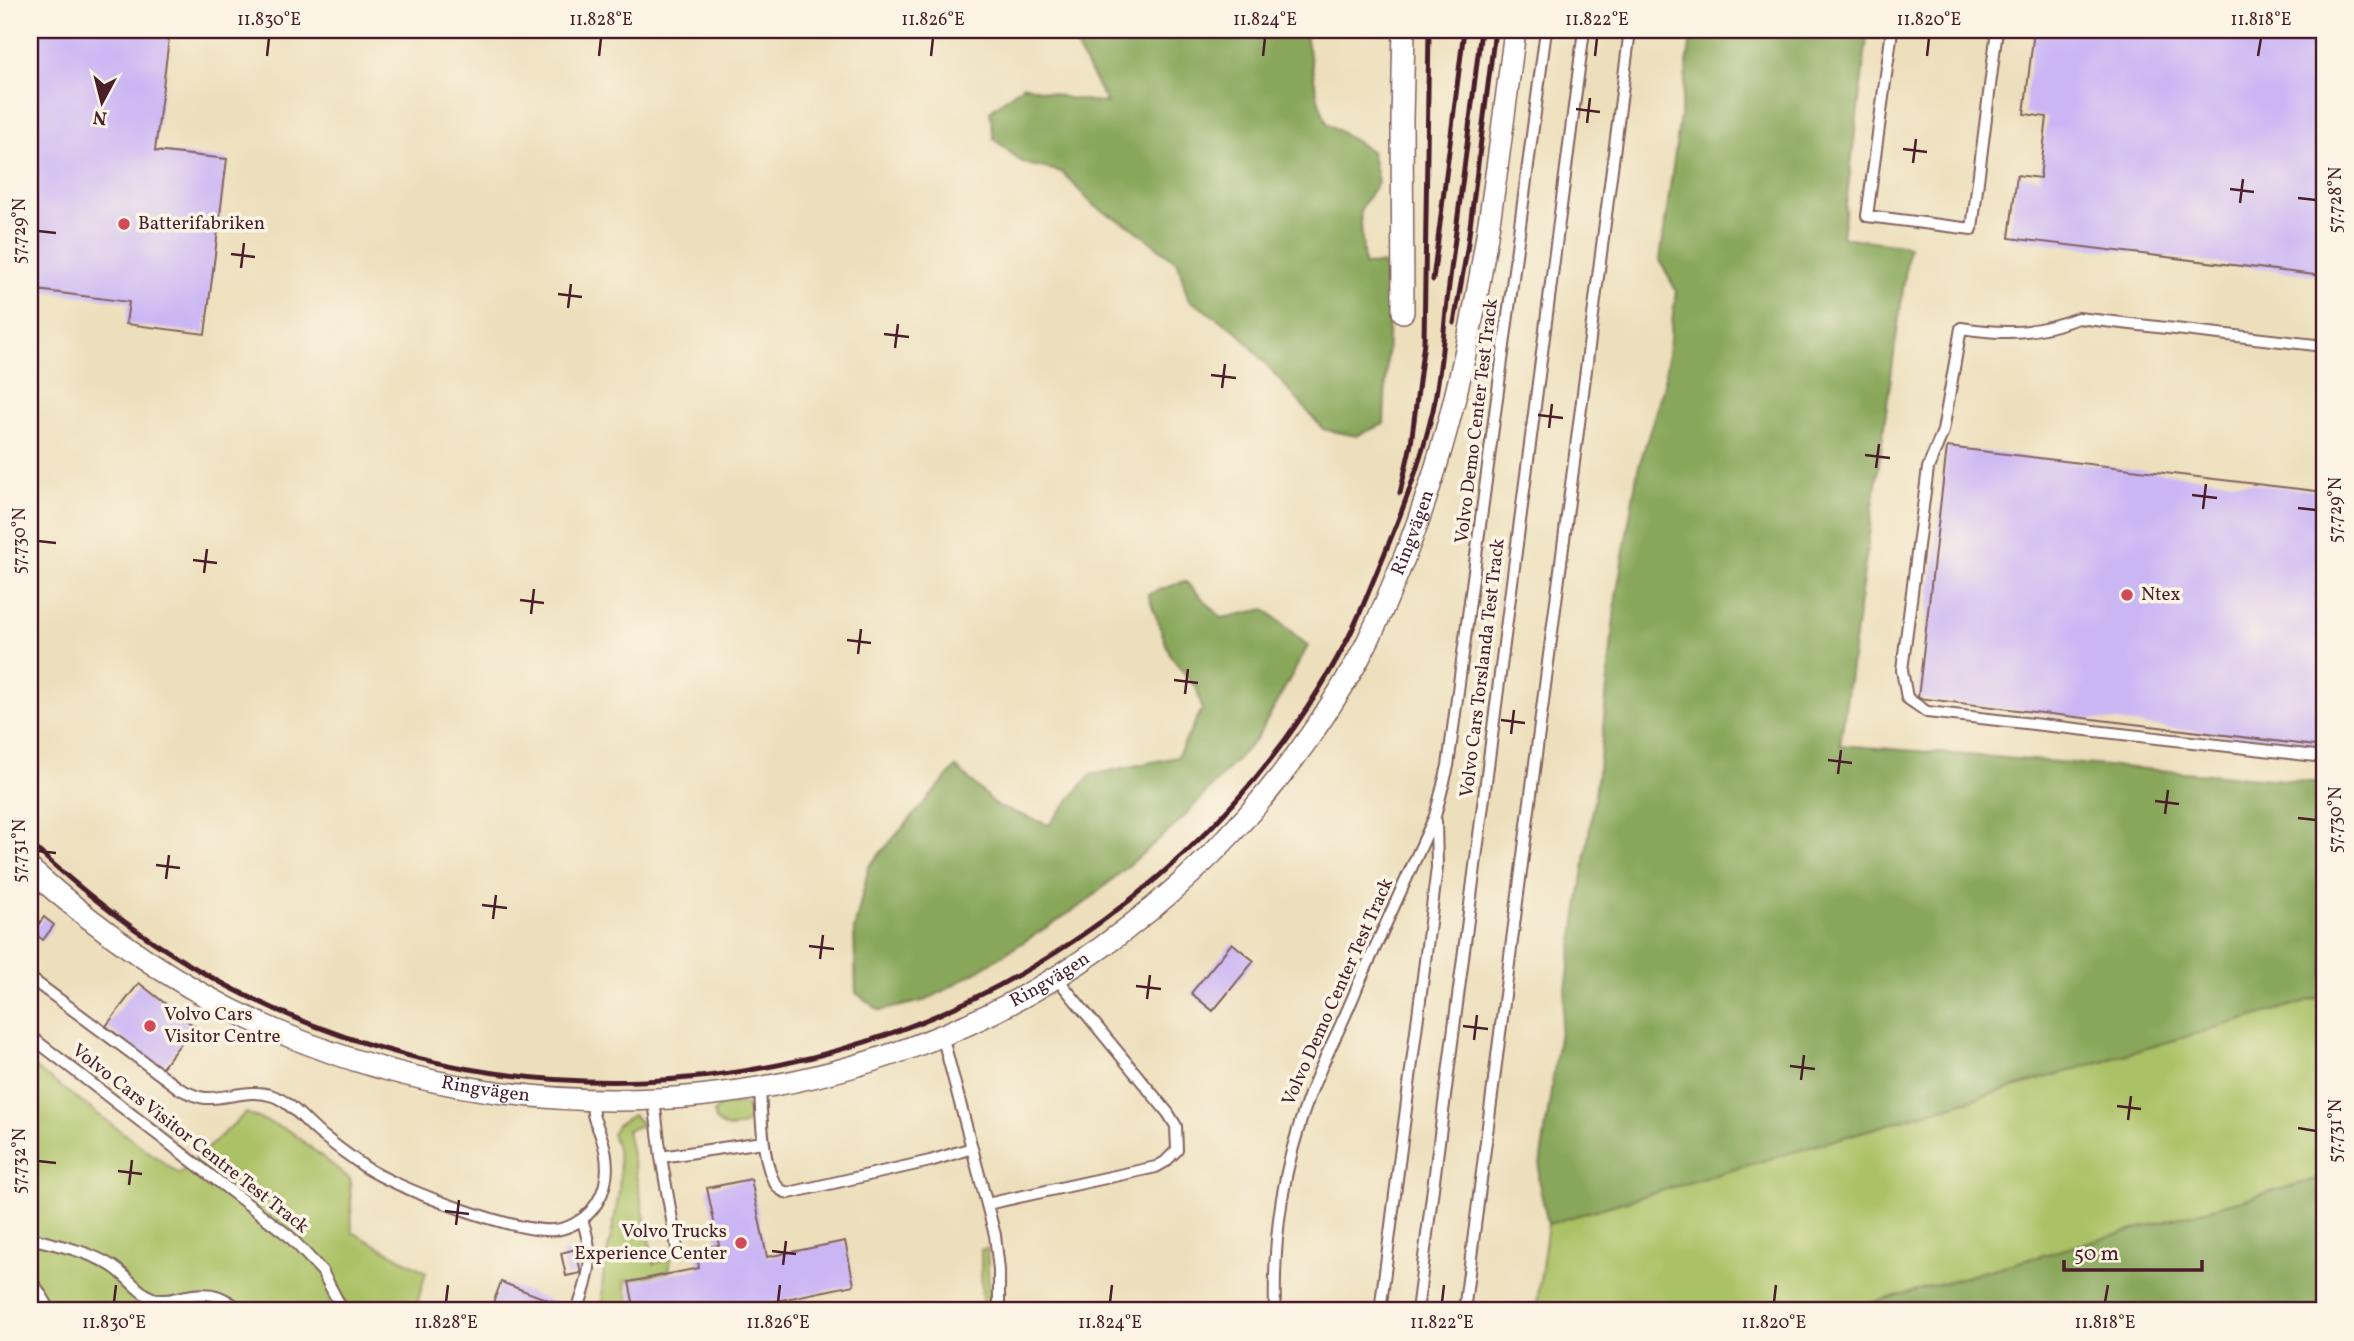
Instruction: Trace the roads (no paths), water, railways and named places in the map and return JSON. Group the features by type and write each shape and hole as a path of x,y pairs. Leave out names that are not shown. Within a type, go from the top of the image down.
{"street":[{"path":"1404,30 1404,312"},
{"name":"Ringvägen","path":"30,869 84,915 142,957 205,996 274,1030 334,1054 433,1081 506,1094 593,1101 654,1100 714,1095 841,1070 942,1035 995,1010 1056,976 1099,949 1143,916 1201,865 1256,807 1299,753 1333,703 1379,619 1427,497 1456,397 1478,298 1515,30"}],"lane":[{"name":"Volvo Demo Center Test Track","path":"1275,1311 1273,1261 1276,1232 1287,1167 1298,1128 1329,1047 1435,816 1448,766 1546,30"},
{"name":"Volvo Cars Torslanda Test Track","path":"1417,1311 1584,30"},
{"path":"1464,1311 1630,30"},
{"path":"1892,30 1867,216 1972,229 1997,30"},
{"path":"2324,346 2078,318 2047,329 1993,333 1961,328 1943,431 1928,468 1902,670 1907,698 1927,712 2324,757"},
{"name":"Volvo Demo Center Test Track","path":"1380,1311 1437,868 1435,816"},
{"path":"987,1204 1156,1167 1177,1150 1176,1126 1168,1113 1056,976"},
{"path":"30,978 180,1089 201,1098 253,1092 274,1096 364,1166 397,1185 495,1220 537,1230 568,1227 592,1210 600,1197 607,1179 607,1158 601,1134 592,1116 593,1101"},
{"path":"942,1035 995,1235 999,1270 999,1311"},
{"name":"Volvo Cars Visitor Centre Test Track","path":"30,1036 289,1236 322,1271 343,1311"},
{"path":"760,1087 763,1142 773,1179 779,1188 789,1193 930,1161 972,1148"},
{"path":"654,1100 678,1254"},
{"path":"661,1157 763,1142"},
{"path":"577,1311 587,1283 590,1259 590,1242 582,1219"},
{"path":"30,1238 109,1264 157,1300 170,1300 197,1293 214,1294 242,1311"},
{"path":"30,1280 51,1311"}],"railway":[{"path":"1400,493 1411,444 1424,342 1429,30"},
{"path":"1433,280 1464,30"},
{"path":"30,843 88,894 151,940 195,968 301,1020 412,1057 525,1077 640,1081 753,1070 865,1042 973,999 1075,940 1156,879 1193,845 1228,809 1292,731 1345,644 1401,513 1433,410 1481,30"},
{"path":"1454,323 1467,250 1495,30"}],"place":[{"name":"Batterifabriken","path":"124,224"},
{"name":"Ntex","path":"2127,595"},
{"name":"Volvo Cars Visitor Centre","path":"150,1026"},
{"name":"Volvo Trucks Experience Center","path":"741,1243"}]}
